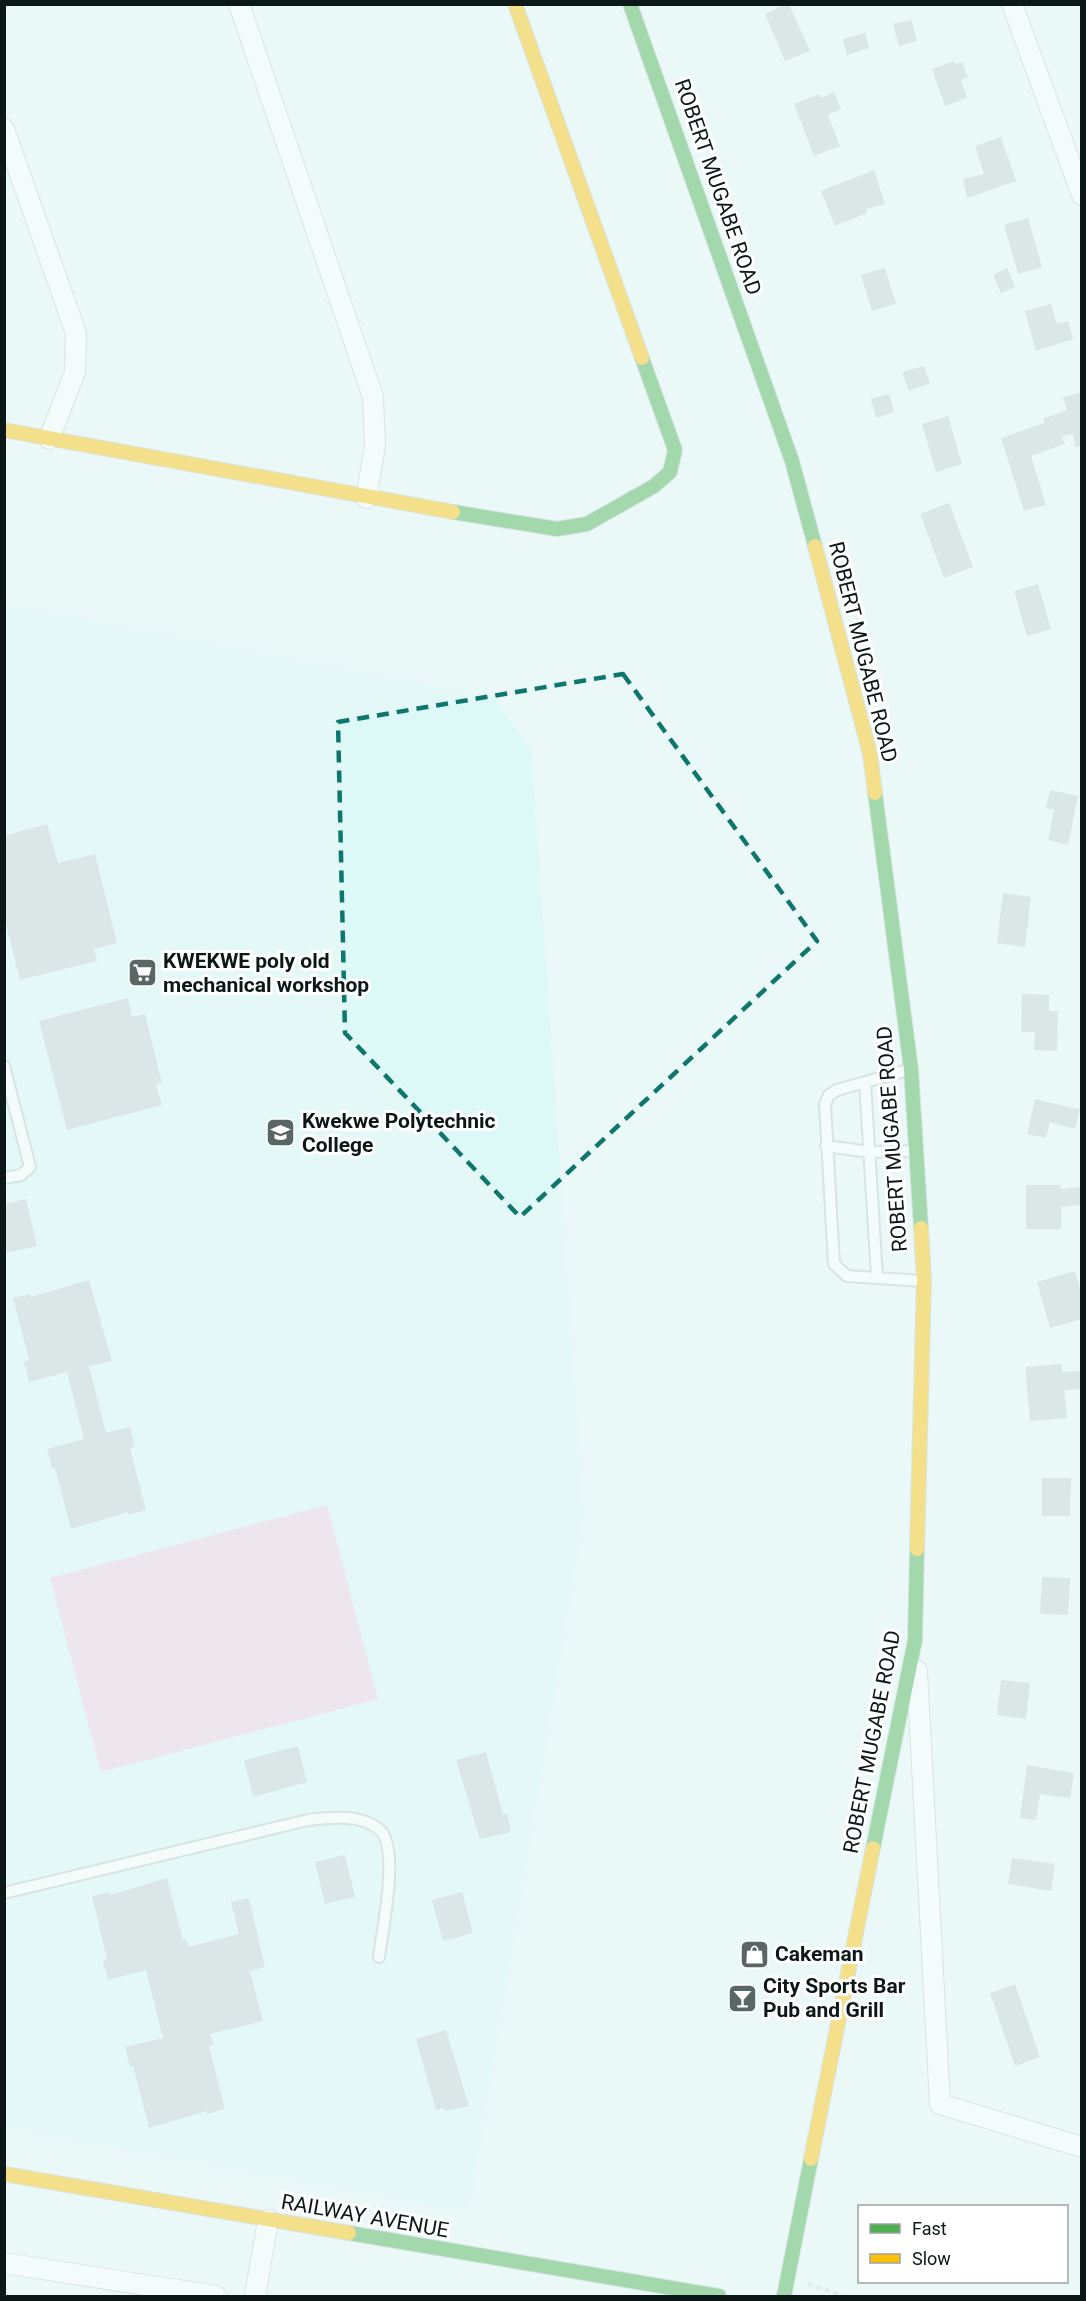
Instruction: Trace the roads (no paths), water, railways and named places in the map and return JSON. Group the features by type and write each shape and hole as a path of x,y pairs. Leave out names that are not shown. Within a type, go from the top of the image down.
{"main road":[{"path":"4,430 366,498 557,529 586,524 654,486 670,472 675,450 515,4"},
{"name":"ROBERT MUGABE ROAD","path":"630,4 792,461 870,754 911,1069 917,1151 924,1281 915,1640 784,2296"},
{"name":"RAILWAY AVENUE","path":"4,2174 719,2296"}],"street":[{"path":"239,4 372,398 375,446 366,498"},
{"path":"1012,4 1082,195"},
{"path":"4,129 76,333 75,372 49,439"},
{"path":"915,1640 940,2104 1082,2147"},
{"path":"255,2296 268,2220"},
{"path":"4,2263 216,2296"}],"lane":[{"path":"4,1066 30,1167 21,1175 4,1178"},
{"path":"911,1069 829,1095 825,1104 826,1146 834,1264 847,1276 924,1281"},
{"path":"865,1082 877,1277"},
{"path":"826,1146 870,1152 917,1151"},
{"path":"4,1893 308,1820 334,1817 357,1820 380,1830 388,1847 389,1868 379,1957"}],"place":[{"name":"KWEKWE poly old mechanical workshop","path":"142,973"},
{"name":"Kwekwe Polytechnic College","path":"281,1133"},
{"name":"Cakeman","path":"754,1954"},
{"name":"City Sports Bar Pub and Grill","path":"742,1998"}]}
